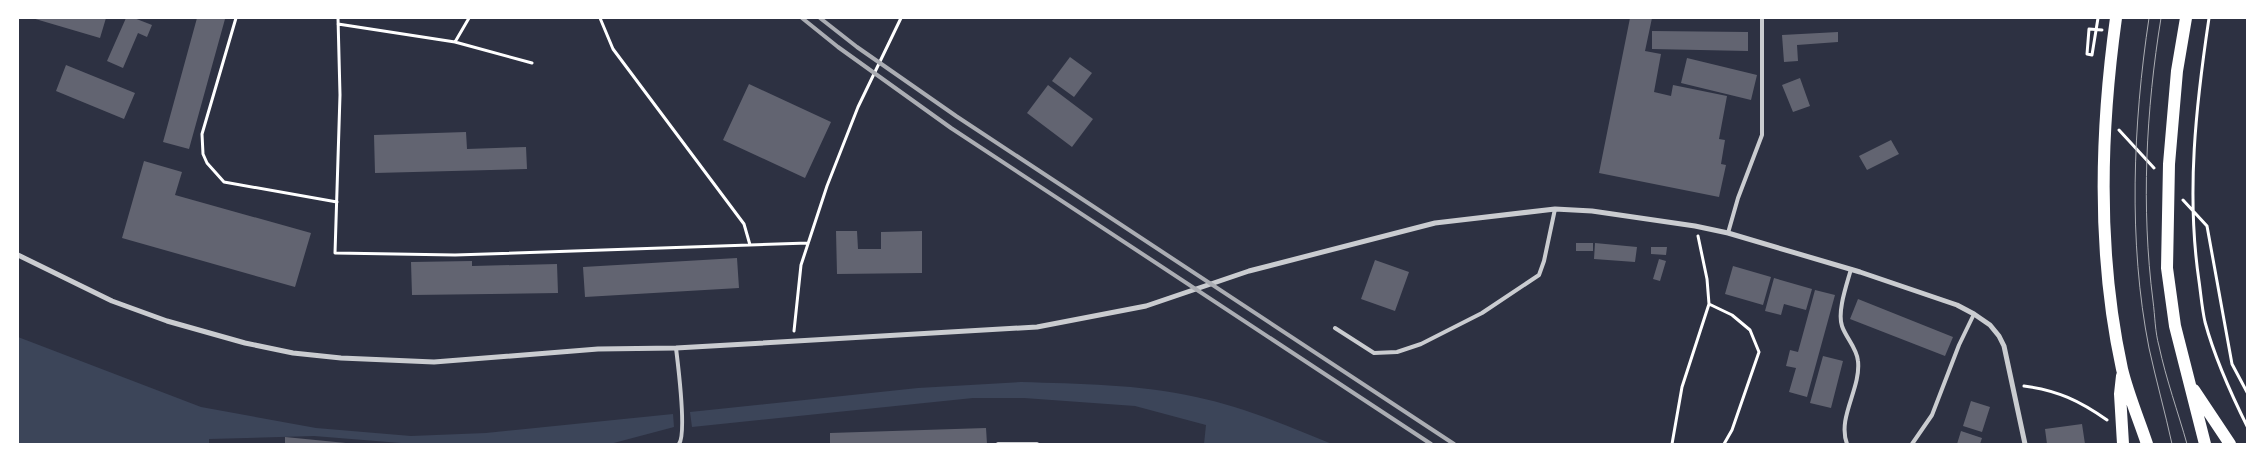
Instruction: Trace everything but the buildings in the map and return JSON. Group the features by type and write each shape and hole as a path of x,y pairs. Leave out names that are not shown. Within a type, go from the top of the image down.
{"main road":[{"path":"2116,18 2109,65 2104,224 2112,305 2123,371 2147,444"},
{"path":"2186,18 2177,71 2169,164 2167,268 2176,326 2188,382 2205,444"},
{"path":"2123,371 2120,394 2123,444"},
{"path":"2188,382 2230,444"}],"street":[{"path":"18,255 112,301 167,321 245,343 293,354 434,362 598,350 793,342 1037,327 1146,306 1249,271 1435,223 1555,209 1592,211 1695,226 1728,233 1851,269 1957,305 1974,314 1990,325 2004,346 2025,444"}],"lane":[{"path":"1728,233 1738,198 1762,135 1762,18"},
{"path":"1335,328 1374,353 1397,352 1421,344 1482,313 1539,275 1555,209"},
{"path":"1847,444 1844,425 1858,362 1853,346 1841,325 1842,301 1851,269"},
{"path":"1912,444 1932,414 1942,393 1959,345 1974,314"},
{"path":"676,348 683,428 679,444"},
{"path":"998,444 1037,444"}],"path":[{"path":"236,18 202,134 203,154 207,163 217,177 224,182 337,202"},
{"path":"338,18 340,95 336,253 455,255 808,243"},
{"path":"455,42 469,18"},
{"path":"600,18 613,49 744,224 750,245"},
{"path":"793,342 801,265 808,243 858,107 900,18"},
{"path":"2089,29 2087,54 2092,55 2098,18"},
{"path":"2210,18 2201,72 2191,188 2192,228 2205,322 2233,400 2248,428"},
{"path":"338,24 455,42 532,63"},
{"path":"1672,444 1682,387 1709,304 1707,279 1695,226"},
{"path":"1709,304 1732,315 1750,330 1759,352 1732,430 1724,444"},
{"path":"2013,386 2036,388 2065,396 2080,402 2113,424"}],"shaded area":[{"path":"18,337 201,407 316,428 411,436 486,433 673,414 674,427 610,444 413,444 314,436 209,439 209,444 18,444"},
{"path":"1021,382 1109,385 1174,393 1214,401 1282,424 1332,444 1204,444 1206,425 1135,406 1024,398 973,398 692,427 690,412 918,388"}],"tram line":[{"path":"2149,18 2136,141 2135,183 2138,267 2142,308 2149,348 2172,444"},
{"path":"2161,18 2152,88 2147,159 2146,194 2149,266 2158,341 2187,444"}],"railway":[{"path":"802,18 838,47 951,128 1431,444"},
{"path":"820,18 857,47 956,116 1454,444"}]}
